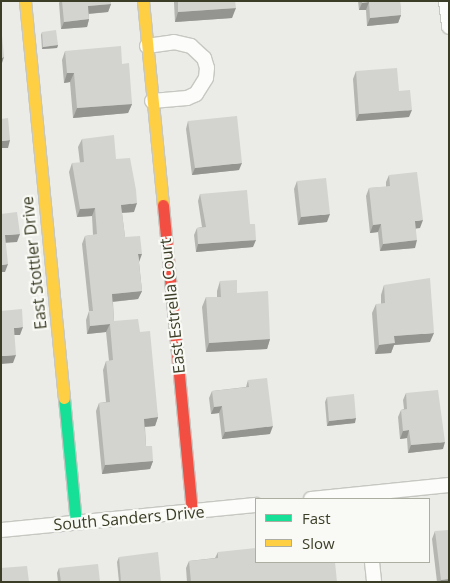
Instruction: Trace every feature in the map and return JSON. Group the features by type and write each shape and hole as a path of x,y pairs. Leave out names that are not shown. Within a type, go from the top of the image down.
{"street":[{"name":"East Stottler Drive","path":"26,1 76,522"},
{"name":"East Estrella Court","path":"143,1 192,512"},
{"path":"446,1 449,27"},
{"path":"147,46 174,42 191,46 204,58 207,68 202,87 196,94 187,98 152,101"},
{"path":"329,498 366,496 449,485"},
{"name":"South Sanders Drive","path":"1,530 255,505"},
{"path":"372,563 374,582"}],"building":[{"path":"62,1 110,1 111,4 88,6 89,19 64,22"},
{"path":"178,1 235,1 236,8 178,12"},
{"path":"362,1 400,1 401,15 370,18 369,2 362,3"},
{"path":"1,25 4,57 1,58"},
{"path":"56,30 58,45 43,47 42,32"},
{"path":"121,46 122,64 129,63 132,104 77,108 74,73 67,73 65,51"},
{"path":"397,68 399,91 410,90 412,110 359,114 356,71"},
{"path":"237,116 242,163 195,168 188,121"},
{"path":"8,118 10,140 1,141 1,119"},
{"path":"114,135 116,159 130,158 136,190 137,203 121,205 125,237 140,236 142,254 138,254 142,291 112,294 114,321 138,319 140,332 150,331 158,417 144,419 146,446 152,446 153,461 105,465 99,403 110,402 106,361 113,360 110,324 90,326 89,311 93,311 85,236 97,234 95,208 80,209 72,163 84,162 82,139"},
{"path":"417,172 423,220 415,221 417,240 383,244 381,224 373,225 369,188 390,186 389,175"},
{"path":"326,178 330,214 301,217 297,181"},
{"path":"247,190 250,224 255,224 256,240 198,244 197,228 206,227 200,194"},
{"path":"17,212 20,234 5,235 8,264 1,265 1,214"},
{"path":"430,278 434,333 394,336 395,343 379,345 376,304 385,303 384,285"},
{"path":"237,280 237,293 268,291 270,339 209,343 206,297 221,297 220,281"},
{"path":"22,309 23,327 14,328 16,355 1,356 1,311"},
{"path":"267,378 273,426 225,432 222,406 214,407 212,391 249,387 248,380"},
{"path":"438,390 445,442 411,445 409,430 403,431 401,410 407,409 406,393"},
{"path":"354,394 356,418 329,421 327,397"},
{"path":"449,530 449,579 441,580 435,531"},
{"path":"255,548 255,563 335,563 337,582 191,582 189,561 218,558 218,552"},
{"path":"158,552 161,582 121,582 119,557"},
{"path":"98,564 100,582 61,582 59,568"},
{"path":"27,566 29,582 1,582 1,568"}],"traffic: fast":[{"path":"64,398 76,522"}],"traffic: slow":[{"path":"25,1 64,398"},
{"path":"143,1 163,205"}],"traffic: jam":[{"path":"163,205 192,512"}]}
